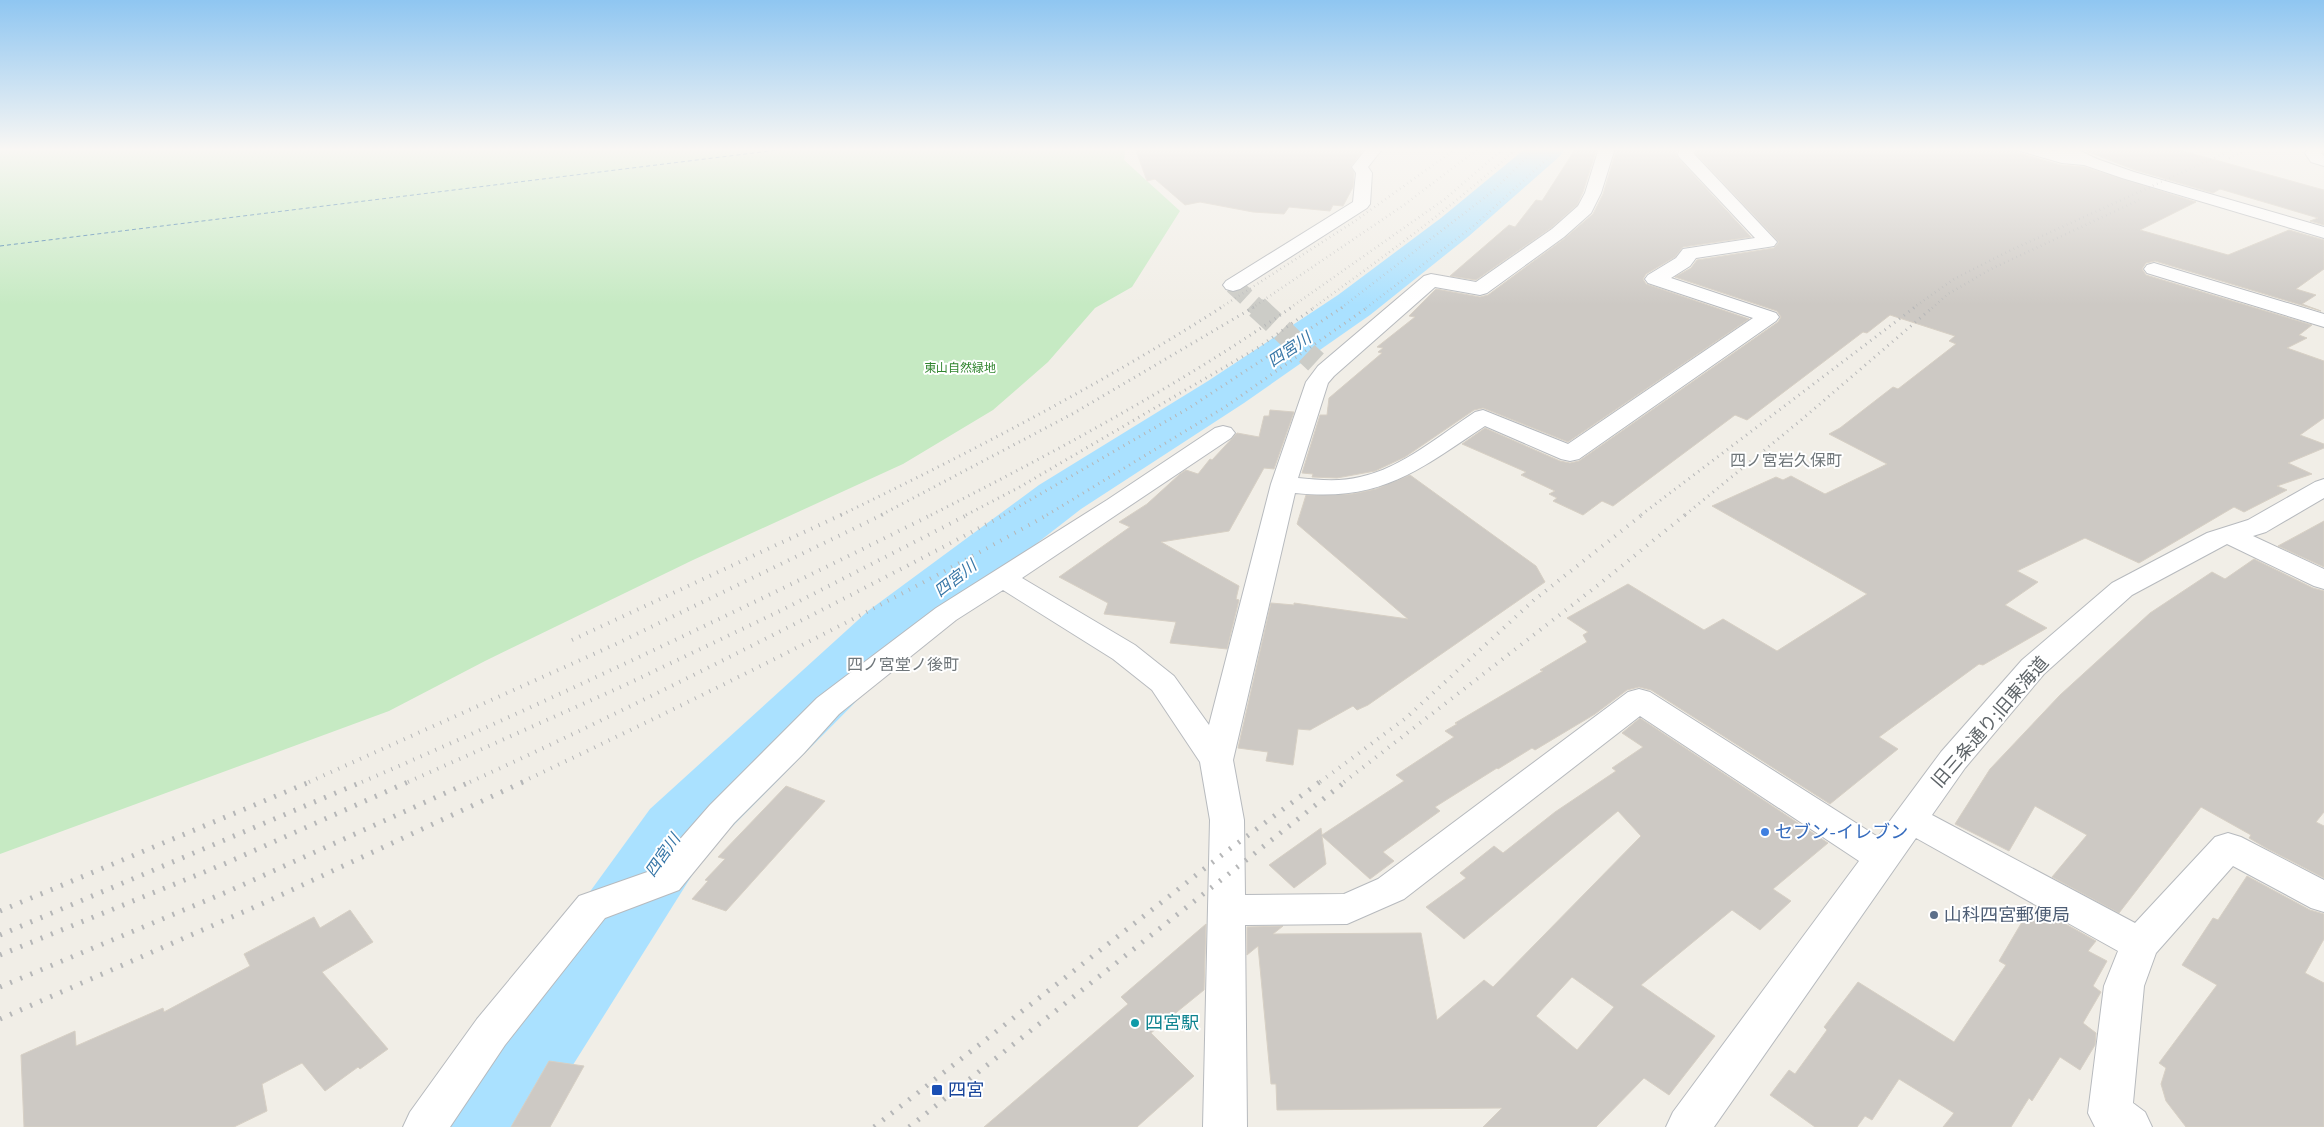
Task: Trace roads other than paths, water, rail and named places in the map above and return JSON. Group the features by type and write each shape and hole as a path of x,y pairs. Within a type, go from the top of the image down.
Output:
{"street":[{"path":"1233,285 1360,204 1360,201"},
{"path":"1216,760 1284,484 1321,367 1431,280 1480,289 1558,233 1585,209 1589,201"},
{"path":"1284,484 1324,489 1369,483 1399,470 1483,417 1570,454 1769,316 1654,279 1683,262 1690,253 1768,242 1729,201"},
{"path":"2213,201 2324,233"},
{"path":"2154,269 2324,321"},
{"path":"424,1127 491,1032 592,907 666,880 722,814 792,745 828,706 946,614 1116,505 1223,433"},
{"name":"旧三条通り;旧東海道","path":"1688,1127 1952,760 2033,668 2122,589 2227,534 2257,526 2324,487"},
{"path":"2227,534 2324,580"},
{"path":"1001,577 1124,652 1163,683 1216,760 1227,820 1225,1127"},
{"path":"1225,910 1347,909 1391,889 1639,700 1882,858"},
{"path":"1911,819 2140,944"},
{"path":"2130,1127 2110,1113 2124,986 2140,944 2228,847 2324,897"}],"waterway":[{"name":"四宮川","path":"478,1127 678,831 892,626 1060,497 1226,392 1354,305 1455,227 1486,201"}],"tunnel":[{"path":"1233,285 1258,308"},
{"path":"1257,307 1316,362"}],"railway":[{"path":"1220,308 1384,201"},
{"path":"1252,308 1410,201"},
{"path":"1290,308 1443,201"},
{"path":"1313,308 1456,201"},
{"path":"1341,308 1481,201"},
{"path":"1366,308 1476,224 1502,201"},
{"path":"1913,308 1954,279 2009,251 2120,201"},
{"path":"1932,308 1948,294 1991,269 2138,201"},
{"path":"841,515 1034,417 1129,364 1222,307"},
{"path":"881,515 1074,413 1254,307"},
{"path":"931,515 1115,417 1205,364 1292,307"},
{"path":"966,515 1018,488 1259,347 1315,307"},
{"path":"1004,515 1189,408 1343,307"},
{"path":"1047,515 1225,407 1368,307"},
{"path":"1641,515 1915,307"},
{"path":"1685,515 1800,421 1933,307"},
{"path":"572,640 843,514"},
{"path":"309,782 616,644 884,514"},
{"path":"408,782 623,686 782,610 969,514"},
{"path":"470,782 673,685 807,618 1006,514"},
{"path":"522,782 788,652 1049,514"},
{"path":"1320,782 1406,718 1534,600 1643,514"},
{"path":"1344,782 1602,582 1686,514"},
{"path":"362,782 649,652 931,515"},
{"path":"0,911 312,781"},
{"path":"0,935 364,781"},
{"path":"0,955 224,864 410,781"},
{"path":"0,987 229,891 472,781"},
{"path":"0,1019 266,902 525,781"},
{"path":"874,1127 1227,851 1321,781"},
{"path":"909,1127 1346,781"}],"place":[{"name":"セブン-イレブン","path":"1765,832"},
{"name":"山科四宮郵便局","path":"1934,915"},
{"name":"四宮駅","path":"1135,1023"},
{"name":"四宮","path":"937,1090"}],"district":[{"name":"四ノ宮岩久保町","path":"1786,460"},
{"name":"四ノ宮堂ノ後町","path":"903,664"}],"park label":[{"name":"東山自然緑地","path":"960,368"}]}
